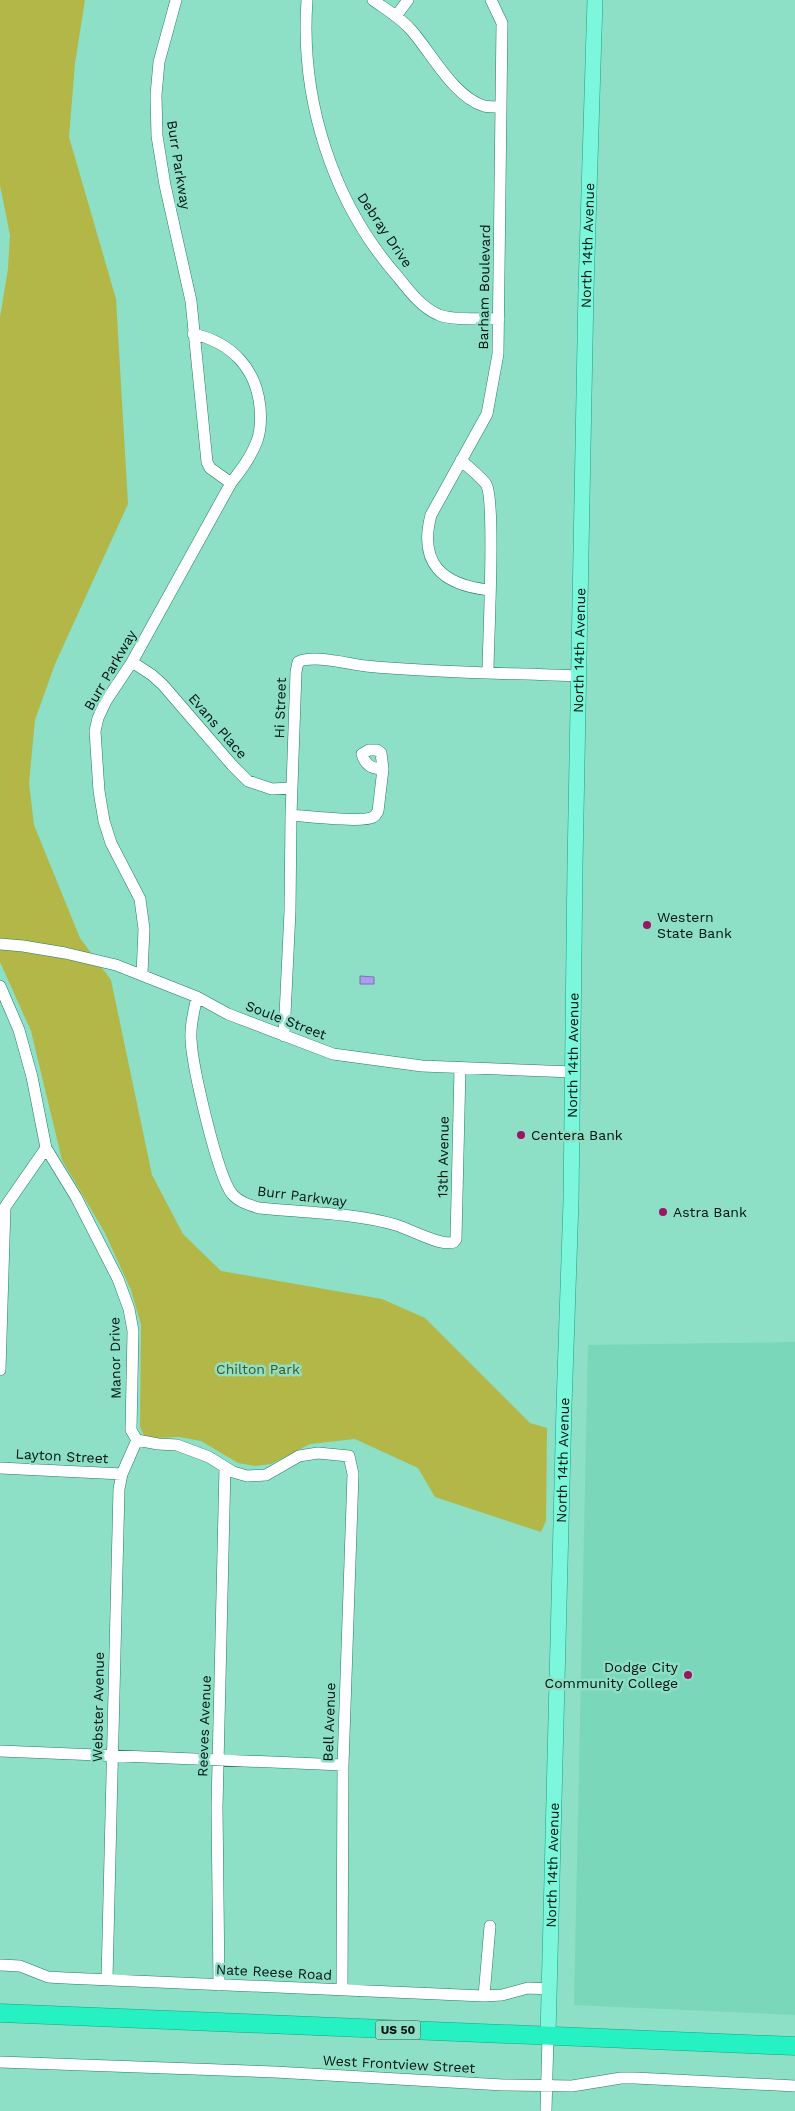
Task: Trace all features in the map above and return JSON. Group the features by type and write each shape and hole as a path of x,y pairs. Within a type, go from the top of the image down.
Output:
{"highway":[{"name":"US 50","path":"0,2013 795,2046"}],"main road":[{"name":"North 14th Avenue","path":"548,2036 564,1396 571,1201 586,290 595,0"}],"street":[{"name":"Burr Parkway","path":"176,0 159,62 156,95 156,136 186,278 206,462 210,468 231,483"},
{"name":"Debray Drive","path":"307,0 308,67 316,115 333,173 362,228 392,271 430,310 438,315 449,318 500,319"},
{"path":"373,0 412,30 454,85 466,96 484,106 500,107"},
{"path":"396,16 408,0"},
{"name":"Barham Boulevard","path":"489,590 469,588 454,582 440,572 431,558 427,543 427,530 431,515 487,414 498,354 500,319 502,23 491,0"},
{"name":"Burr Parkway","path":"142,974 144,929 140,899 111,843 104,821 99,790 95,731 98,718 106,701 132,662 231,483 244,466 257,440 261,419 258,393 251,374 237,355 208,337 193,334"},
{"path":"461,460 486,485 489,493 488,672"},
{"name":"Hi Street","path":"284,1036 290,911 296,672 298,662 315,659 377,667 579,676"},
{"name":"Evans Place","path":"132,662 163,685 248,781 272,789 292,788"},
{"path":"291,815 336,818 368,818 374,816 378,811 383,769"},
{"name":"Soule Street","path":"0,944 65,953 116,965 197,997 228,1014 333,1054 391,1062 460,1068 573,1072"},
{"name":"Manor Drive","path":"0,986 19,1030 32,1077 46,1148 76,1197 118,1279 129,1309 133,1331 132,1430 137,1440"},
{"name":"Burr Parkway","path":"197,997 190,1039 197,1079 218,1161 233,1195 244,1203 259,1208 363,1219 395,1225 444,1244 451,1244"},
{"name":"13th Avenue","path":"451,1244 456,1239 460,1068"},
{"path":"0,1370 2,1206 46,1148"},
{"path":"137,1440 177,1445 209,1457 226,1467"},
{"name":"Webster Avenue","path":"107,1979 119,1489 122,1474 137,1440"},
{"name":"Bell Avenue","path":"226,1467 233,1472 247,1476 266,1474 299,1456 318,1453 349,1456 353,1474 342,1765 342,1990"},
{"name":"Reeves Avenue","path":"218,1985 218,1760 226,1467"},
{"name":"Layton Street","path":"0,1468 122,1474"},
{"path":"0,1751 342,1765"},
{"path":"484,1996 490,1926"},
{"name":"Nate Reese Road","path":"0,1965 20,1966 48,1976 218,1985 484,1996 502,1995 528,1988 549,1989"},
{"name":"North 14th Avenue","path":"546,2111 548,2036"},
{"name":"West Frontview Street","path":"0,2062 275,2072 546,2086 572,2086 621,2078 795,2086"}],"shaded area":[{"path":"360,976 374,977 374,984 360,984"},
{"name":"Dodge City Community College","path":"795,1342 795,2015 574,2005 588,1345"}],"green space":[{"name":"Chilton Park","path":"0,0 85,0 75,63 69,137 116,299 128,504 55,664 35,720 29,783 34,825 80,938 111,980 152,1175 183,1234 221,1271 382,1299 425,1318 530,1423 547,1428 546,1521 541,1532 435,1497 418,1468 355,1439 310,1444 271,1464 255,1466 238,1463 201,1441 180,1437 154,1438 144,1435 140,1427 141,1325 131,1290 105,1233 62,1160 31,1031 0,962 0,317 8,269 10,235 0,185"}],"place":[{"name":"Western State Bank","path":"647,925"},
{"name":"Centera Bank","path":"521,1135"},
{"name":"Astra Bank","path":"663,1212"},
{"name":"Dodge City Community College","path":"688,1675"}]}
